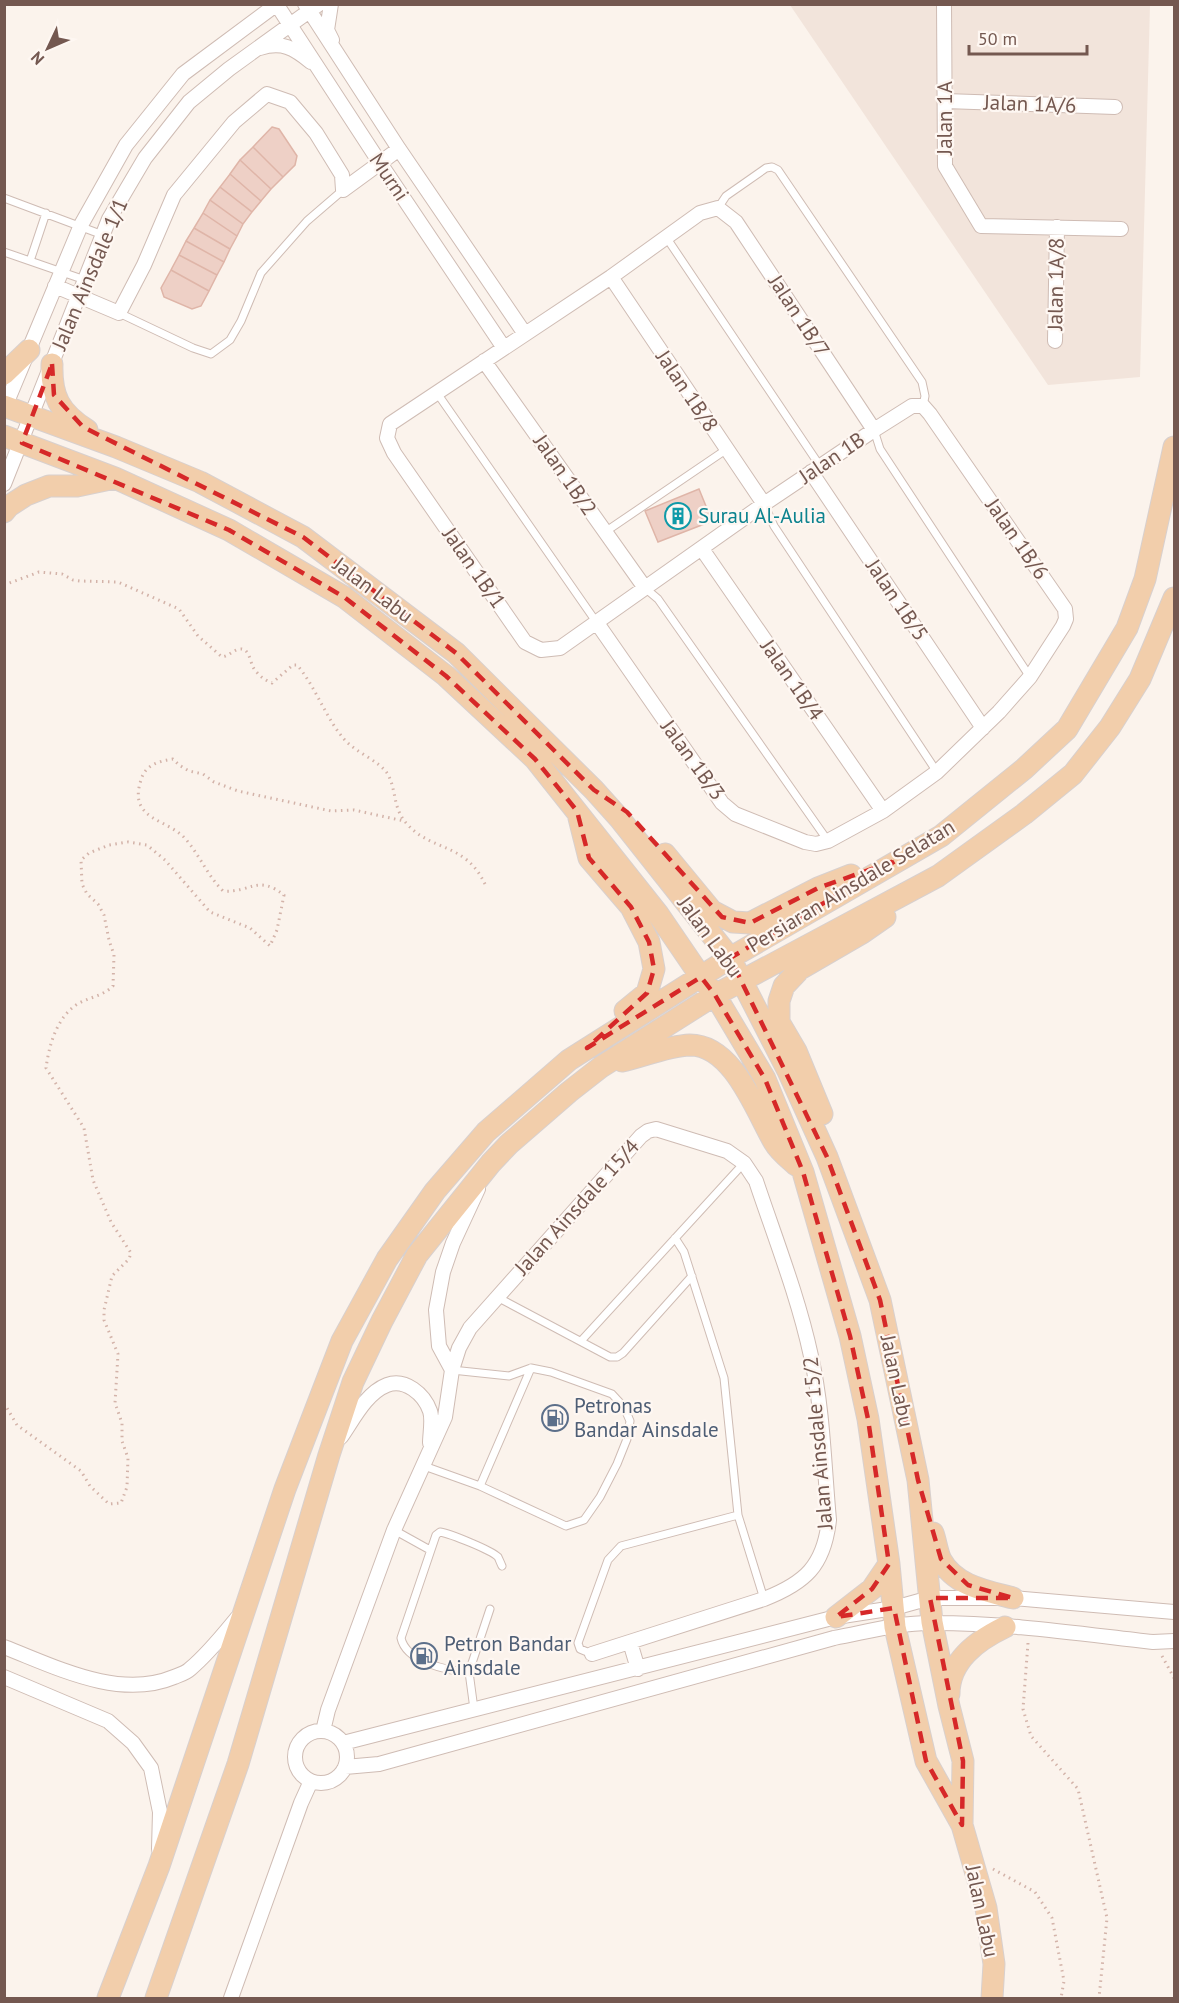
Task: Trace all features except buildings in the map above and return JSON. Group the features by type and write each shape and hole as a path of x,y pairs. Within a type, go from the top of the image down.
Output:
{"main road":[{"path":"4,374 29,350"},
{"path":"52,363 51,382 59,406 83,428 116,447"},
{"name":"Jalan Labu","path":"5,407 116,447 200,482 303,537 456,653 621,819 730,958 788,1071 827,1157 880,1300 918,1480 932,1622 963,1761 962,1826"},
{"name":"Jalan Labu","path":"13,439 115,478 229,530 345,597 446,676 535,759 658,914 701,977 716,994 765,1079 803,1172 852,1346 868,1419 889,1564 894,1617 926,1761 962,1826 986,1908 994,1964 992,1998"},
{"name":"Persiaran Ainsdale Selatan","path":"587,1048 730,958 941,836 1024,769 1067,729 1127,628 1144,579 1174,447"},
{"path":"4,512 26,495 49,486 76,486 115,478"},
{"name":"Persiaran Ainsdale Selatan","path":"156,1998 238,1764 329,1455 353,1382 381,1321 417,1256 491,1162 601,1067 716,994 938,876 1024,814 1073,774 1110,727 1140,679 1174,598"},
{"path":"594,790 627,812 651,837 712,911 733,922 750,923 819,888 897,860"},
{"path":"108,1998 159,1866 285,1488 342,1341 387,1259 435,1191 486,1132 538,1084 587,1048 623,1012 647,993 654,969 649,942 631,907 589,858 577,811"},
{"path":"827,1157 825,1121 803,1068 778,1022 779,1001 784,986 800,969 885,917 911,891"},
{"path":"601,1067 691,1045 710,1051 732,1068 775,1145 803,1172"},
{"path":"918,1480 941,1559 952,1574 968,1585 1013,1598"},
{"path":"836,1617 872,1589 889,1564"},
{"path":"949,1706 952,1672 960,1660 986,1636 1005,1626"}],"street":[{"path":"331,4 327,30 337,53"},
{"name":"Jalan 1A","path":"944,4 945,166 981,226 1121,229"},
{"name":"Murni","path":"277,5 504,348"},
{"name":"Jalan Ainsdale 1/1","path":"5,407 81,225 126,145 183,74 277,5"},
{"name":"Murni","path":"311,7 337,53 399,149 525,334"},
{"name":"Jalan Ainsdale 1/1","path":"4,484 13,439 33,416 103,235 145,158 189,102 311,7"},
{"path":"255,50 273,45 285,46 299,52 317,67"},
{"path":"55,286 119,313 144,265 174,195 234,122 267,94 291,102 316,133 342,175 343,190"},
{"name":"Jalan 1A/6","path":"945,101 1115,107"},
{"path":"343,190 399,149"},
{"path":"437,393 610,278 700,213 717,208"},
{"name":"Jalan 1B/7","path":"717,208 736,222 874,430"},
{"name":"Jalan 1A/8","path":"1055,341 1057,227"},
{"path":"450,268 471,254"},
{"name":"Jalan 1B/8","path":"610,278 764,504"},
{"name":"Jalan 1B/2","path":"484,361 645,588"},
{"name":"Jalan 1B/1","path":"437,393 390,424 387,438 394,453 525,642 541,650 560,648 597,623"},
{"name":"Jalan 1B","path":"597,623 764,504 874,430 912,406 922,406"},
{"name":"Jalan 1B/6","path":"828,841 883,811 938,772 1030,677 1066,619 1065,609 930,414 922,406"},
{"name":"Jalan 1B/5","path":"816,469 983,728"},
{"name":"Jalan 1B/4","path":"702,549 883,811"},
{"name":"Jalan 1B/3","path":"597,623 722,802 735,814 805,842 816,844 828,841"},
{"name":"Jalan Ainsdale 15/4","path":"430,1448 445,1417 452,1370 459,1348 470,1328 648,1131 656,1129 727,1151 744,1163"},
{"path":"452,1370 439,1346 436,1310 443,1272 453,1243 491,1162"},
{"name":"Jalan Ainsdale 15/2","path":"592,1654 789,1590 818,1562 827,1542 829,1520 817,1386 811,1356 804,1327 756,1181 744,1163"},
{"path":"323,1731 328,1710 394,1530 424,1466 430,1448 431,1412 420,1393 403,1383 387,1385 362,1406 329,1455"},
{"path":"345,1767 379,1764 834,1638 894,1617 930,1598 1013,1598 1174,1612"},
{"path":"4,1647 77,1676 123,1685 161,1682 189,1671 213,1647 247,1606"},
{"path":"343,1743 836,1617 894,1617 1153,1642 1174,1641"},
{"path":"630,1642 638,1669"},
{"path":"4,1677 108,1721 133,1743 151,1768 158,1801 160,1812 159,1866"},
{"path":"323,1731 338,1737 343,1743 346,1751 345,1767 341,1774 328,1782 311,1781 304,1777 296,1763 297,1747 307,1735 323,1731"},
{"path":"231,1998 311,1781"}],"lane":[{"path":"717,208 726,196 766,168 772,167 778,170 922,382 925,396 922,406"},
{"path":"119,313 193,348 211,354 230,340 242,321 261,273 307,221 343,190"},
{"path":"4,198 103,235"},
{"path":"30,261 46,213"},
{"path":"666,237 816,469"},
{"path":"4,252 85,280"},
{"path":"437,393 597,623"},
{"path":"874,430 880,449 1030,677"},
{"path":"605,532 727,449"},
{"path":"764,504 774,526 938,772"},
{"path":"645,588 658,599 828,841"},
{"path":"581,1341 744,1163"},
{"path":"675,1238 684,1252 724,1378 738,1515 764,1599"},
{"path":"496,1297 610,1357 623,1353 692,1276"},
{"path":"424,1466 480,1486 566,1526 584,1520 600,1497 627,1439 630,1421 624,1407 612,1394 550,1372 531,1368 509,1377 452,1370"},
{"path":"480,1486 531,1368"},
{"path":"592,1654 580,1649 578,1643 608,1560 614,1552 621,1546 738,1515"},
{"path":"394,1530 430,1550"},
{"path":"469,1672 438,1667 411,1653 403,1645 401,1638 430,1550 436,1535 440,1532 449,1534 498,1558 502,1566"},
{"path":"474,1709 469,1672 490,1609"}],"path":[{"path":"4,585 39,572 62,574 80,581 118,582 179,609 198,636 222,657 242,649 247,652 253,668 265,680 272,683 293,665 297,665 346,741 379,764 388,774 395,804 404,821 422,836 459,853 479,872 485,884"},
{"path":"4,1403 17,1425 81,1471 90,1485 109,1504 121,1503 127,1487 128,1458 122,1441 122,1423 115,1403 118,1354 104,1320 104,1310 112,1276 129,1259 131,1253 111,1222 93,1180 84,1128 46,1068 49,1047 58,1025 75,1005 106,993 113,986 114,955 104,915 82,884 81,860 89,853 110,845 128,842 147,845 165,860 210,912 250,928 270,946 279,922 284,895 273,886 262,884 222,891 212,880 188,841 179,832 145,813 138,794 142,774 150,766 173,759 189,771 203,774 214,782 238,791 331,811 354,810 404,821"},
{"path":"1029,1629 1023,1709 1030,1736 1078,1788 1107,1918 1099,1998"},
{"path":"1153,1642 1174,1678"},
{"path":"971,1857 1035,1892 1052,1918 1064,1981 1061,1998"}],"highlighted area":[{"path":"52,364 54,395 83,427 303,537 456,653 594,790 627,812 722,917 750,923 818,888 897,860 730,958 827,1157 880,1300 918,1480 941,1559 968,1585 1013,1598 930,1598 963,1761 962,1825 926,1761 894,1608 836,1617 872,1589 889,1564 868,1419 850,1336 803,1172 765,1079 715,995 701,977 587,1048 647,993 654,969 649,942 631,907 589,858 577,811 535,759 446,676 344,597 229,530 22,443"}],"shaded area":[{"path":"790,5 1150,5 1140,377 1048,385"}],"place":[{"name":"Surau Al-Aulia","path":"678,516"},
{"name":"Petronas Bandar Ainsdale","path":"555,1418"},
{"name":"Petron Bandar Ainsdale","path":"424,1656"}]}
